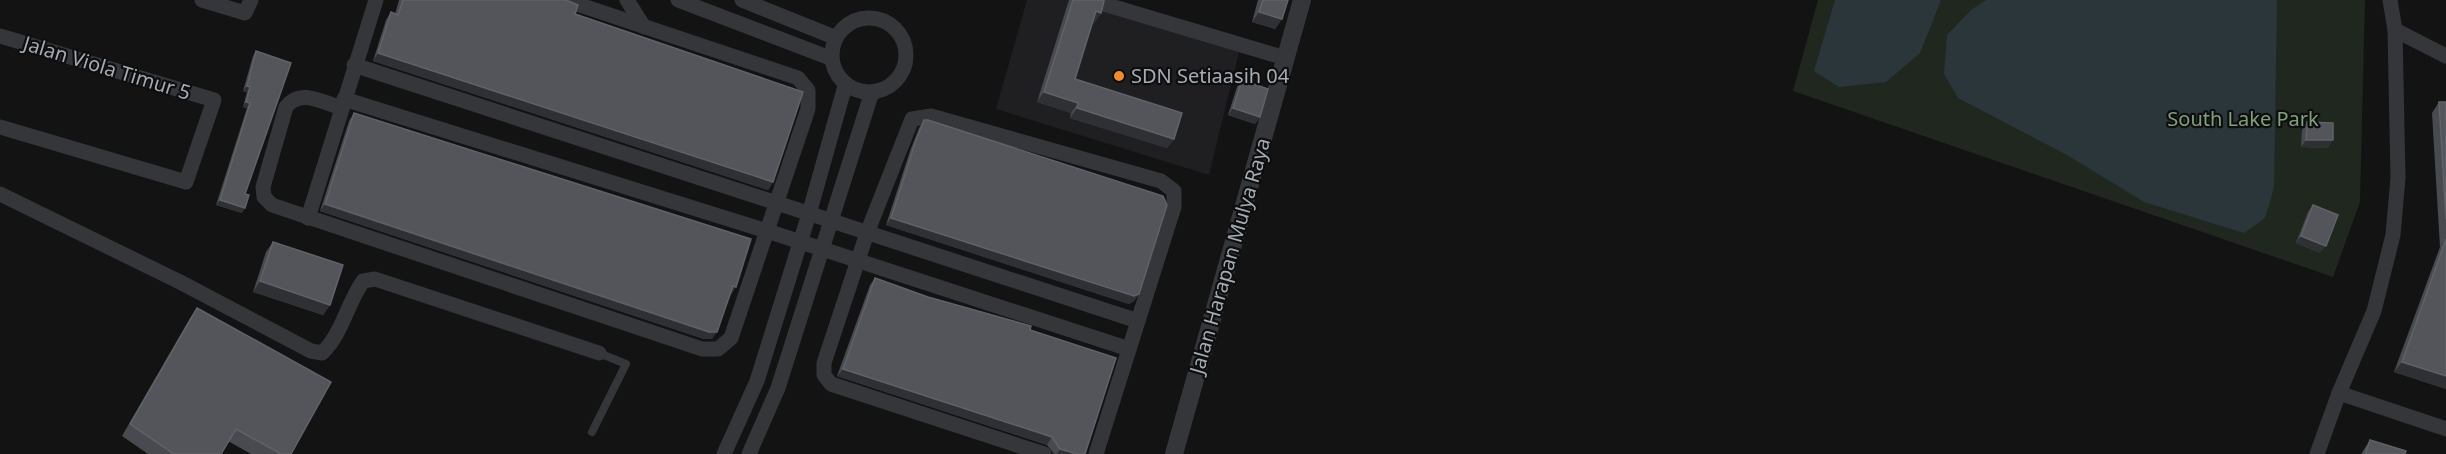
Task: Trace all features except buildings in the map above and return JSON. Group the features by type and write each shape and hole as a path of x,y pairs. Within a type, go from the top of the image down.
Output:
{"street":[{"path":"202,0 248,7"},
{"path":"308,218 376,0"},
{"path":"627,0 644,27"},
{"path":"678,0 830,58"},
{"path":"742,0 834,37"},
{"name":"Jalan Harapan Mulya Raya","path":"1174,454 1302,0"},
{"path":"2317,454 2339,393 2374,311 2393,235 2398,178 2395,30 2390,0"},
{"path":"575,2 798,78 808,90 808,109 776,203 767,231 731,338 718,349 702,349 308,218 272,205 264,196 263,187 286,107 292,99 302,96 343,104 767,231 1129,348"},
{"path":"1104,4 1285,58"},
{"path":"724,454 757,381 801,242 845,86 830,58 834,37 854,20 881,19 902,35 908,61 895,84 871,94 845,86"},
{"path":"2395,30 2446,56"},
{"name":"Jalan Viola Timur 5","path":"0,36 214,100 186,182 0,127"},
{"path":"354,66 1138,321"},
{"path":"749,454 778,388 833,222 871,94"},
{"path":"1044,454 831,384 824,375 824,363 867,233 912,119 931,116 1161,181 1174,190 1174,207 1096,454"},
{"path":"0,194 170,276 311,351 322,353 332,343 353,295 363,281 375,279 599,353"},
{"path":"757,381 778,388"},
{"path":"2339,393 2446,429"}],"lane":[{"path":"592,432 626,364 599,353"}],"shaded area":[{"name":"SDN Setiaasih 04","path":"1027,0 1094,0 1241,44 1209,175 996,109"},
{"path":"1835,0 1941,0 1920,53 1886,82 1839,87 1814,71"},
{"path":"1986,0 2277,0 2274,188 2265,218 2244,233 2144,202 2067,155 1958,98 1944,74 1947,35 1971,10"}],"green space":[{"name":"South Lake Park","path":"1818,0 2365,0 2360,202 2333,277 1793,91"}],"place":[{"name":"SDN Setiaasih 04","path":"1119,76"}]}
